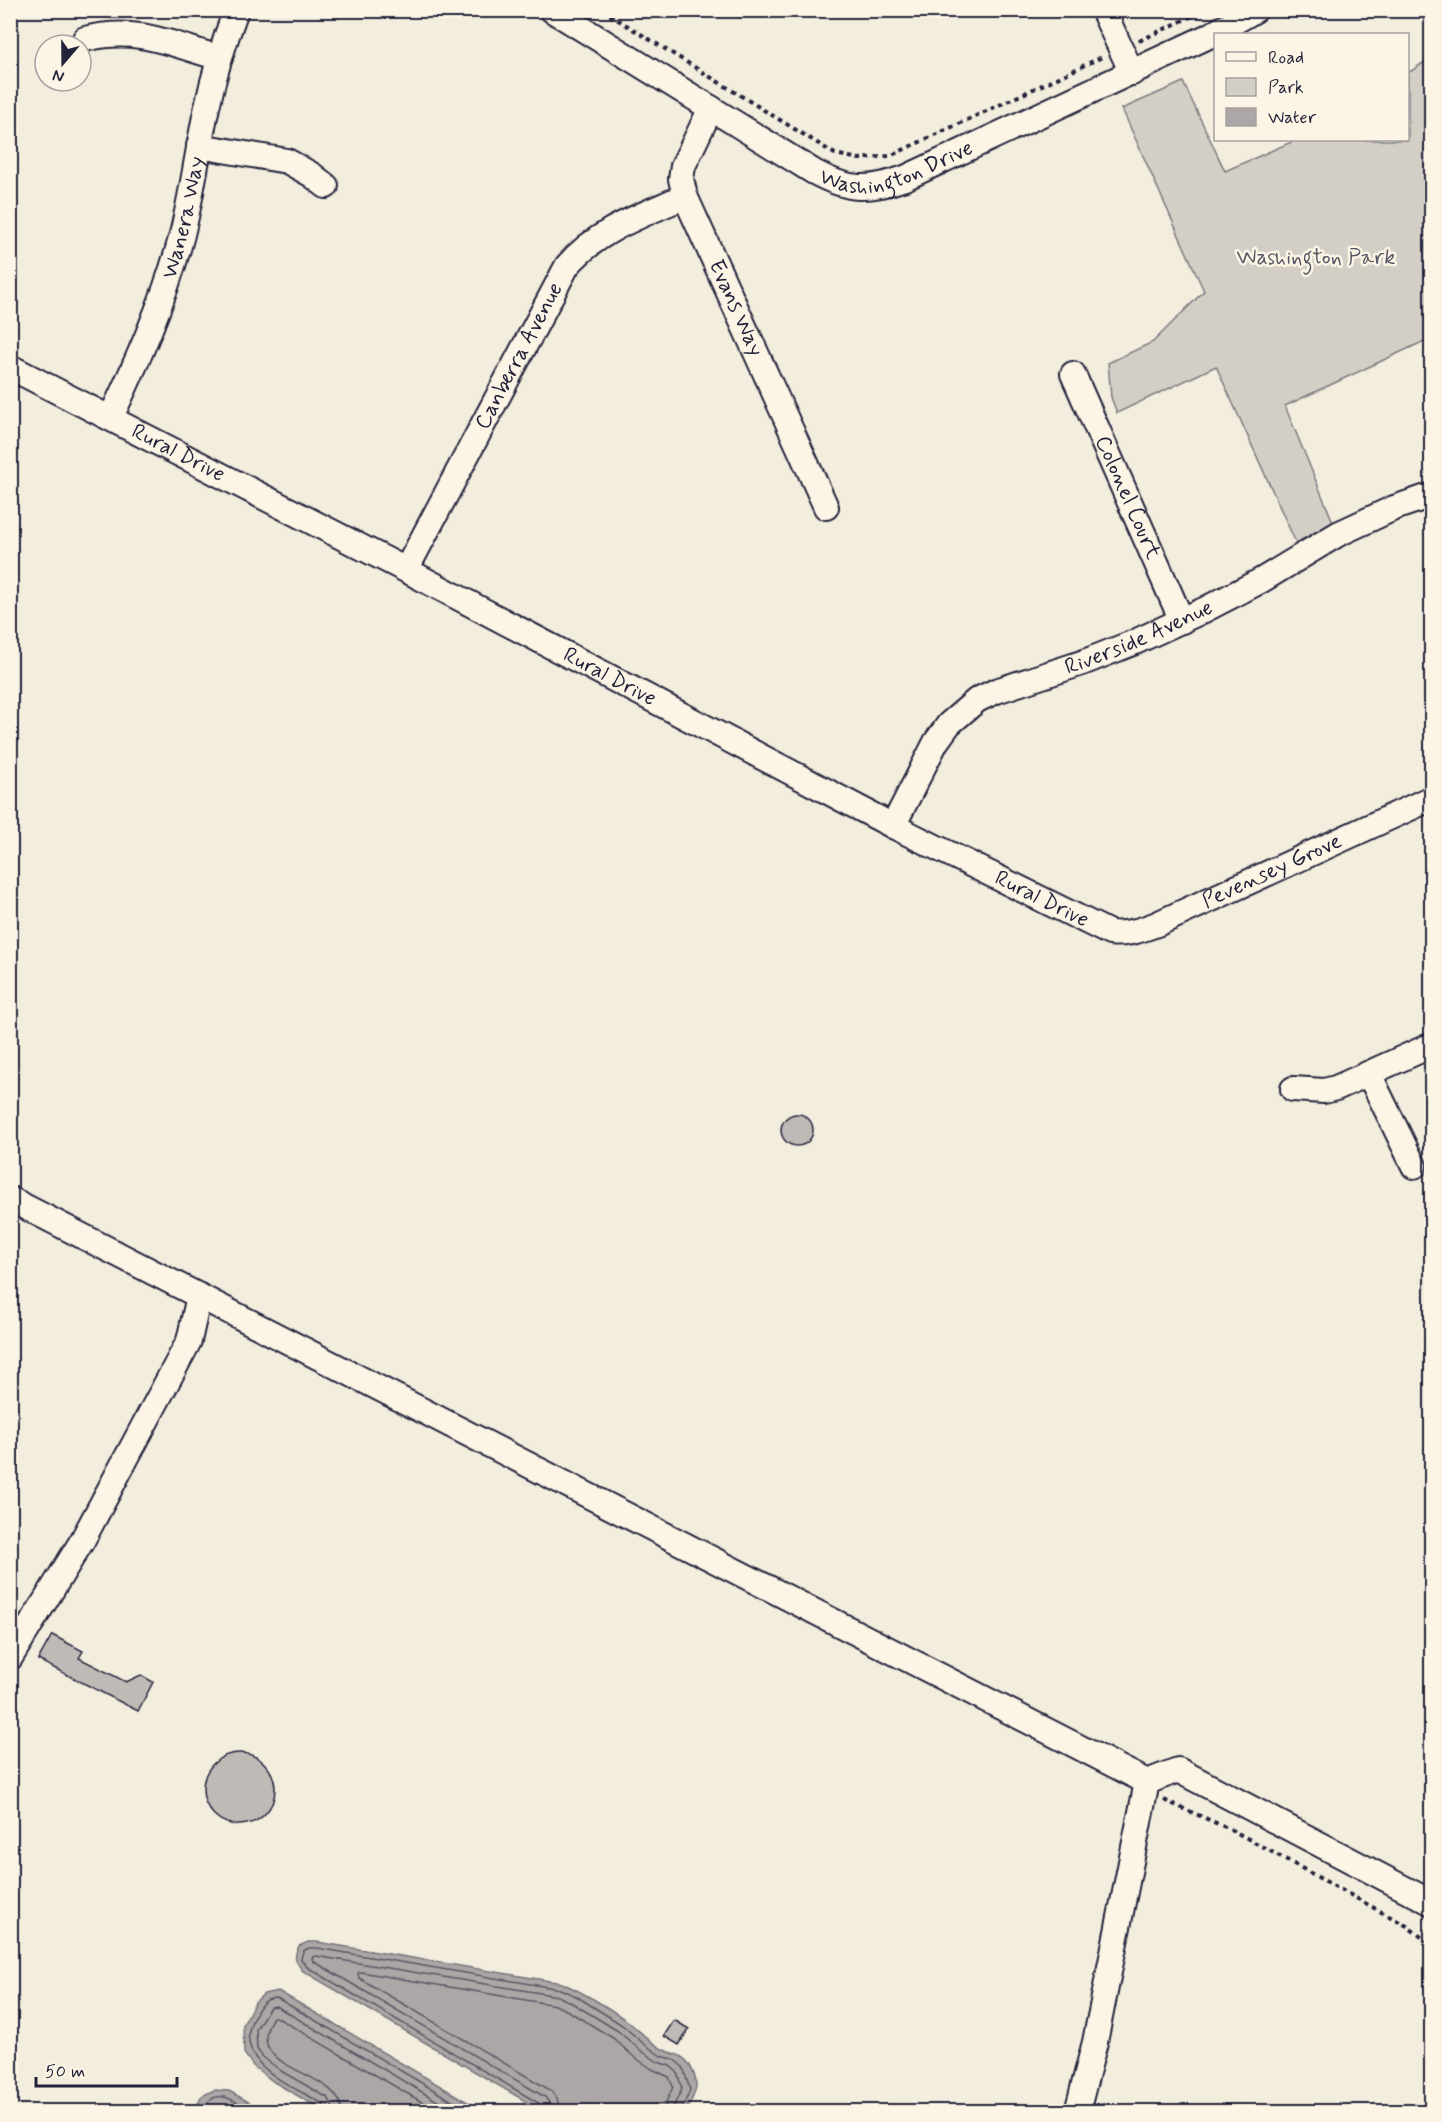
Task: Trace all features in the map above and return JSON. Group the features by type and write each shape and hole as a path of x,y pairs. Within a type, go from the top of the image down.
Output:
{"street":[{"name":"Wanera Way","path":"111,417 145,344 181,240 207,105 236,10"},
{"name":"Washington Drive","path":"552,10 832,182 863,188 881,186 905,178 1214,33"},
{"path":"1103,10 1132,72"},
{"name":"Washington Drive","path":"1215,33 1255,10"},
{"path":"93,37 104,34 138,34 220,58"},
{"name":"Evans Way","path":"711,108 683,166 681,179 685,196 826,507"},
{"path":"199,146 287,161 306,171 326,186"},
{"name":"Canberra Avenue","path":"406,570 567,266 589,243 606,232 685,196"},
{"name":"Rural Drive","path":"10,367 406,570 893,826 1110,933"},
{"name":"Colonel Court","path":"1072,374 1182,621"},
{"name":"Riverside Avenue","path":"893,826 936,742 949,724 977,700 996,691 1082,663 1182,621 1262,580 1338,534 1394,508 1431,495"},
{"name":"Pevensey Grove","path":"1110,933 1129,933 1157,924 1429,805"},
{"path":"1293,1089 1330,1090 1431,1045"},
{"path":"1370,1074 1414,1166"},
{"path":"10,1199 1145,1786"},
{"path":"10,1658 82,1541 189,1341 199,1296"},
{"path":"1145,1786 1178,1770 1431,1903"},
{"path":"1077,2112 1095,2042 1145,1786"}],"path":[{"path":"602,10 835,154 859,159 890,156 1205,10"},
{"path":"1145,1786 1232,1830 1407,1926 1431,1945"}],"green space":[{"name":"Washington Park","path":"1431,58 1431,338 1285,406 1333,522 1296,543 1216,366 1117,413 1111,397 1108,363 1153,342 1204,291 1122,109 1183,82 1225,171 1294,141 1409,141 1409,72"}],"water":[{"path":"308,1942 562,1983 587,1995 618,2015 662,2049 686,2060 693,2071 696,2083 692,2099 686,2111 542,2111 303,1971 297,1962 296,1953 299,1946"},
{"path":"278,1991 483,2111 324,2111 274,2082 253,2066 244,2053 243,2025 255,2002 264,1994"},
{"path":"214,2090 229,2091 265,2111 194,2111 202,2096"}],"building":[{"path":"797,1114 809,1118 813,1130 809,1142 797,1146 785,1142 781,1130 785,1118"},
{"path":"52,1635 83,1651 79,1658 126,1682 141,1675 153,1682 138,1711 38,1660"},
{"path":"246,1753 265,1763 273,1775 275,1789 273,1803 265,1815 253,1823 232,1825 213,1815 205,1803 203,1782 213,1763 225,1755"},
{"path":"674,2020 689,2029 679,2045 664,2036"}]}
